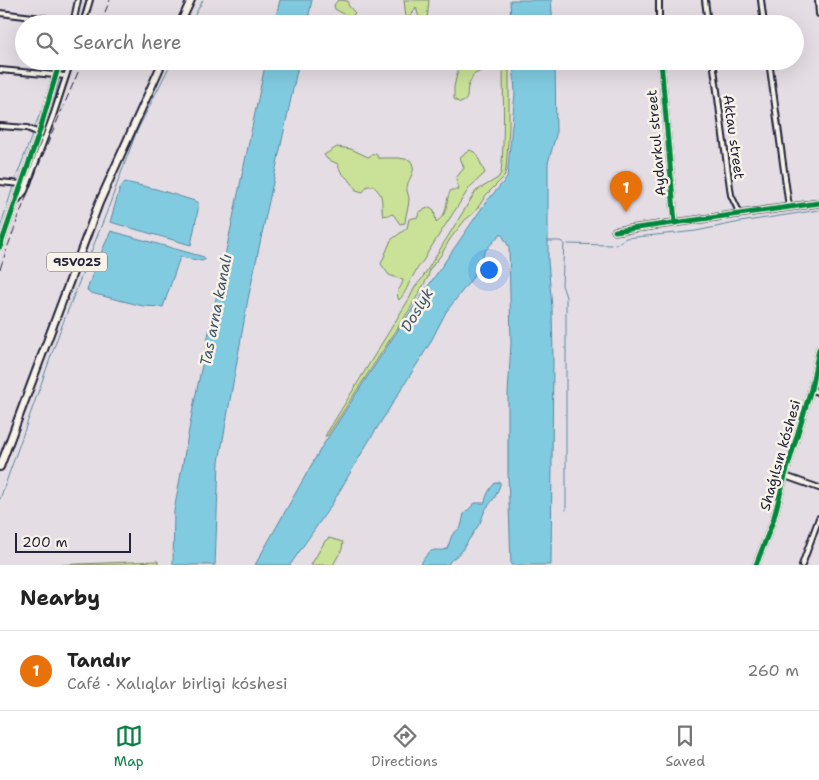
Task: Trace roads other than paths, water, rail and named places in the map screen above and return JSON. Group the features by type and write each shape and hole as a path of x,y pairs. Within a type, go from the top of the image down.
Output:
{"main road":[{"path":"184,15 191,0"},
{"name":"95V025","path":"0,467 103,194 159,70"}],"street":[{"path":"75,15 78,0"},
{"path":"86,15 90,0"},
{"path":"659,0 659,15"},
{"path":"705,0 707,15"},
{"path":"761,0 763,15"},
{"path":"818,0 819,14"},
{"path":"0,13 15,15"},
{"path":"0,70 66,76"},
{"path":"1,244 39,133 57,70"},
{"path":"14,204 25,191 68,70"},
{"name":"Aydarkul street","path":"662,70 674,223"},
{"name":"Aktau street","path":"714,70 731,195 740,214"},
{"path":"770,70 789,208"},
{"path":"0,126 27,128 39,133 46,133"},
{"path":"0,182 21,184"},
{"path":"615,231 819,203"},
{"name":"Shaǵılsın kóshesi","path":"756,565 773,521 811,389 819,349"},
{"path":"811,389 819,393"},
{"path":"785,476 819,488"},
{"path":"802,565 819,518"},
{"path":"813,533 819,535"}],"water":[{"path":"280,0 312,0 309,15 276,15"},
{"path":"510,0 551,0 552,15 511,15"},
{"name":"Tas arna kanalı","path":"264,70 297,70 248,299 219,462 215,565 173,565 174,511 193,408"},
{"name":"Doslyk","path":"514,70 555,70 556,135 548,163 548,261 552,308 553,359 551,565 511,565 508,473 508,394 511,343 509,247 501,233 485,251 473,277 446,312 429,345 332,504 290,565 255,565 321,448 398,330 486,202 507,178 515,93"},
{"path":"125,182 198,202 191,245 110,222 120,188"},
{"path":"111,231 206,259 202,261 180,257 163,307 143,306 91,293 87,290"},
{"path":"500,482 495,497 485,510 480,523 460,553 448,565 420,565 430,552 447,549 452,535 461,527 464,514 475,503 485,503 491,488 495,483"}],"waterway":[{"path":"82,15 86,0"},
{"path":"195,15 203,0"},
{"path":"0,499 61,328 136,133 168,70"},
{"path":"48,109 55,98 59,79"},
{"path":"35,126 41,111"},
{"path":"16,178 32,135"},
{"path":"0,228 13,187"},
{"path":"678,233 819,210"},
{"path":"615,245 626,238 676,233"},
{"path":"548,241 564,243 562,285 566,297 566,510"},
{"path":"568,244 611,245"}],"railway":[{"path":"104,15 110,0"},
{"path":"0,269 29,190 79,70"}],"place":[{"name":"Tandır","path":"626,212"}]}
